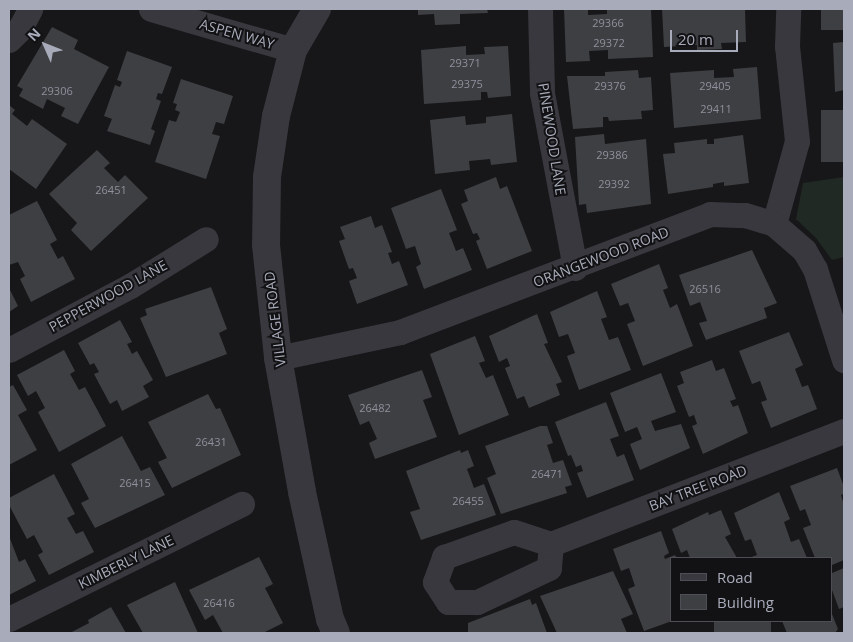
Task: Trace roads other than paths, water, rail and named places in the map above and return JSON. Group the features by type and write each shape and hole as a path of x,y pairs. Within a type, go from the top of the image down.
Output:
{"street":[{"path":"9,40 18,30 30,9"},
{"name":"ASPEN WAY","path":"151,9 293,50"},
{"name":"VILLAGE ROAD","path":"317,9 293,50 276,116 266,178 266,244 278,358 302,492 330,619 336,633"},
{"name":"PINEWOOD LANE","path":"540,9 542,93 575,268"},
{"path":"774,224 797,141 787,46 788,9"},
{"name":"ORANGEWOOD ROAD","path":"278,358 400,332 575,268 710,214 745,214 774,224 804,250 815,269 844,360"},
{"name":"PEPPERWOOD LANE","path":"9,350 130,286 206,239"},
{"name":"BAY TREE ROAD","path":"551,544 844,431"},
{"name":"KIMBERLY LANE","path":"9,619 242,504"}]}
